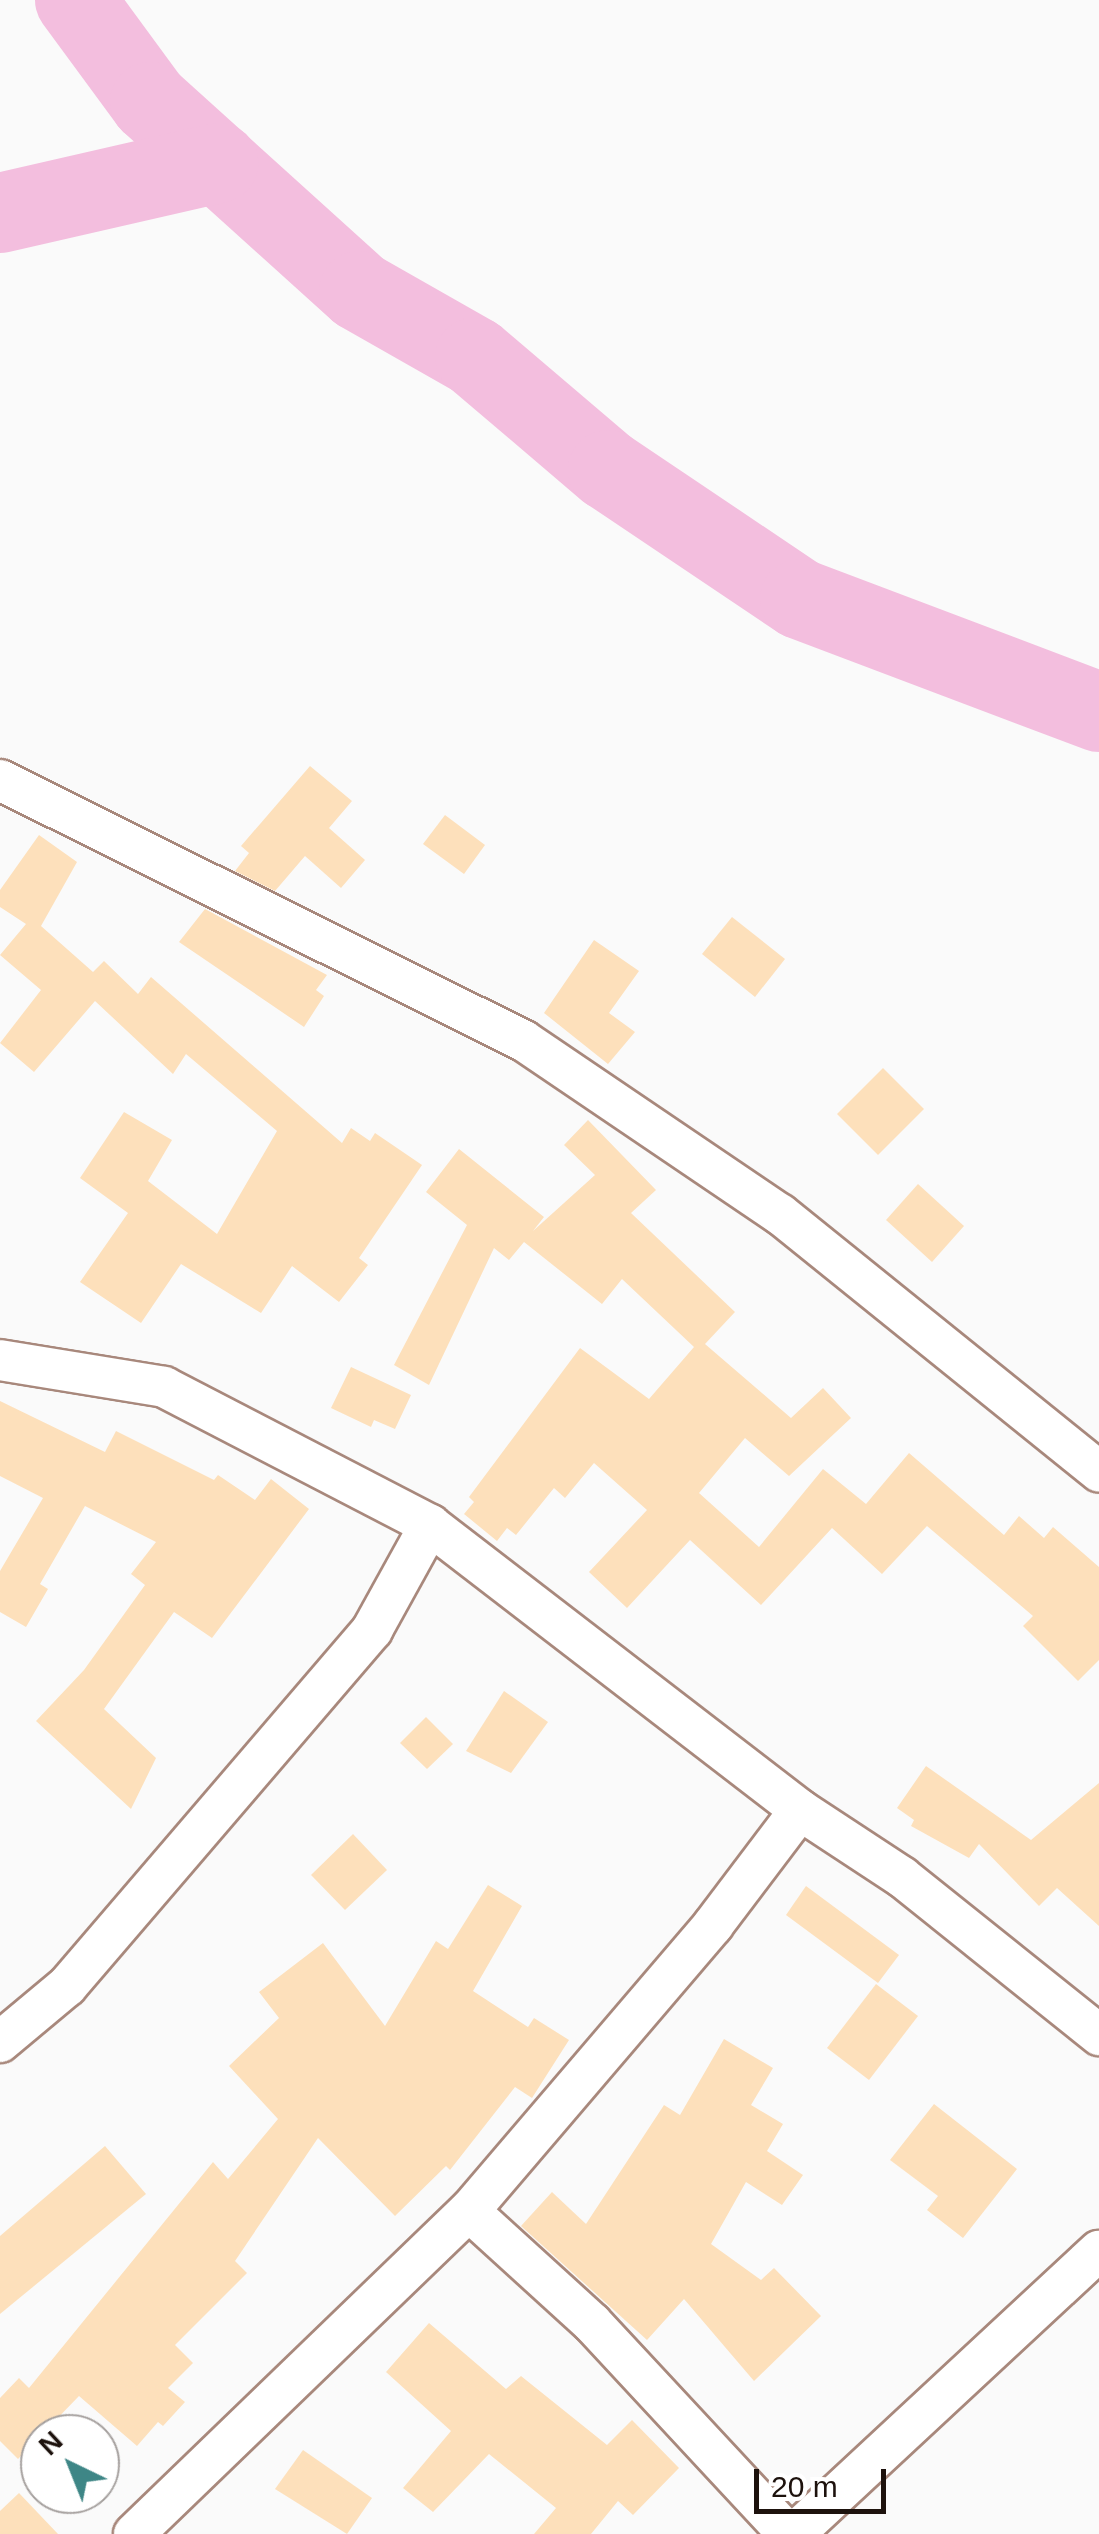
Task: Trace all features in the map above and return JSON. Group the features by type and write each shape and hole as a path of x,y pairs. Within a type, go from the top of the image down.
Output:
{"street":[{"path":"0,780 524,1041 780,1214 1099,1471"},
{"path":"0,1360 164,1386 430,1524 800,1810 902,1877 1099,2035"},
{"path":"0,2042 67,1986 372,1630 430,1524"},
{"path":"134,2534 469,2211 714,1924 800,1810"},
{"path":"469,2211 592,2323 791,2534 1099,2250"}],"building":[{"path":"310,766 352,801 329,828 365,860 341,888 305,856 275,891 235,871 249,853 241,846"},
{"path":"445,815 485,845 464,874 423,844"},
{"path":"39,835 77,862 41,926 93,972 104,961 138,994 151,977 342,1143 351,1128 370,1141 375,1133 422,1165 359,1258 368,1265 339,1302 292,1266 261,1313 181,1264 141,1323 80,1282 128,1213 80,1178 124,1112 172,1140 148,1181 217,1234 277,1131 186,1054 173,1074 95,1001 34,1072 0,1043 41,990 0,955 26,924 0,907 0,890"},
{"path":"205,909 327,975 316,990 324,996 304,1027 179,942"},
{"path":"732,917 785,959 755,997 702,954"},
{"path":"594,940 639,971 609,1013 635,1032 608,1064 544,1013"},
{"path":"883,1068 924,1109 878,1155 837,1114"},
{"path":"588,1120 656,1190 631,1213 735,1312 705,1344 791,1418 823,1388 851,1418 789,1476 745,1438 699,1493 759,1547 823,1469 866,1504 909,1453 1004,1535 1019,1516 1044,1538 1053,1527 1099,1567 1099,1660 1078,1681 1023,1626 1033,1616 927,1526 882,1574 832,1528 761,1605 690,1540 627,1608 589,1572 647,1510 594,1463 565,1498 554,1488 516,1535 507,1528 497,1541 464,1514 474,1502 469,1497 580,1348 649,1399 694,1347 622,1279 602,1304 524,1242 509,1260 494,1248 429,1385 394,1365 467,1225 426,1192 459,1149 544,1217 533,1231 595,1175 564,1145"},
{"path":"918,1184 964,1226 932,1262 886,1220"},
{"path":"351,1367 411,1395 395,1429 374,1420 371,1427 331,1408"},
{"path":"0,1401 105,1452 116,1431 214,1480 218,1475 255,1500 271,1479 309,1509 212,1638 174,1612 104,1709 156,1758 131,1809 36,1721 84,1670 145,1585 131,1574 156,1542 85,1506 40,1584 48,1589 26,1627 0,1612 0,1571 43,1498 0,1476"},
{"path":"504,1691 548,1722 511,1773 466,1751"},
{"path":"426,1717 453,1744 427,1769 400,1743"},
{"path":"926,1766 1031,1840 1099,1783 1099,1926 1057,1888 1039,1906 979,1844 969,1858 911,1826 914,1820 897,1808"},
{"path":"353,1834 387,1870 345,1910 311,1875"},
{"path":"488,1885 522,1906 473,1991 528,2027 534,2018 569,2040 532,2098 515,2087 450,2170 446,2166 395,2216 318,2138 235,2261 247,2273 175,2345 193,2363 168,2388 185,2402 163,2426 158,2422 137,2446 120,2431 120,2414 100,2414 79,2396 62,2414 20,2414 18,2459 0,2441 0,2398 19,2378 29,2388 213,2162 228,2179 278,2119 229,2066 279,2018 259,1992 323,1943 385,2026 436,1941 448,1949"},
{"path":"806,1886 899,1955 878,1983 786,1915"},
{"path":"876,1984 918,2016 869,2080 827,2048"},
{"path":"724,2039 773,2068 751,2105 783,2124 767,2151 803,2175 782,2205 746,2182 711,2244 761,2280 774,2268 821,2316 754,2381 684,2299 647,2340 521,2226 552,2192 586,2224 664,2105 680,2115"},
{"path":"934,2104 1017,2169 963,2238 927,2210 938,2196 890,2160"},
{"path":"105,2146 146,2194 0,2314 0,2236"},
{"path":"429,2323 506,2389 521,2376 607,2445 632,2420 679,2468 633,2515 618,2501 591,2534 534,2534 556,2508 489,2454 433,2512 403,2488 451,2431 386,2372"},
{"path":"303,2450 372,2498 347,2534 275,2489"},
{"path":"19,2493 20,2514 39,2514 58,2534 0,2534 0,2511"}],"waterway":[{"path":"75,0 150,102 359,291 475,357 608,470 800,599 1099,712"},
{"path":"0,213 218,163"}]}
